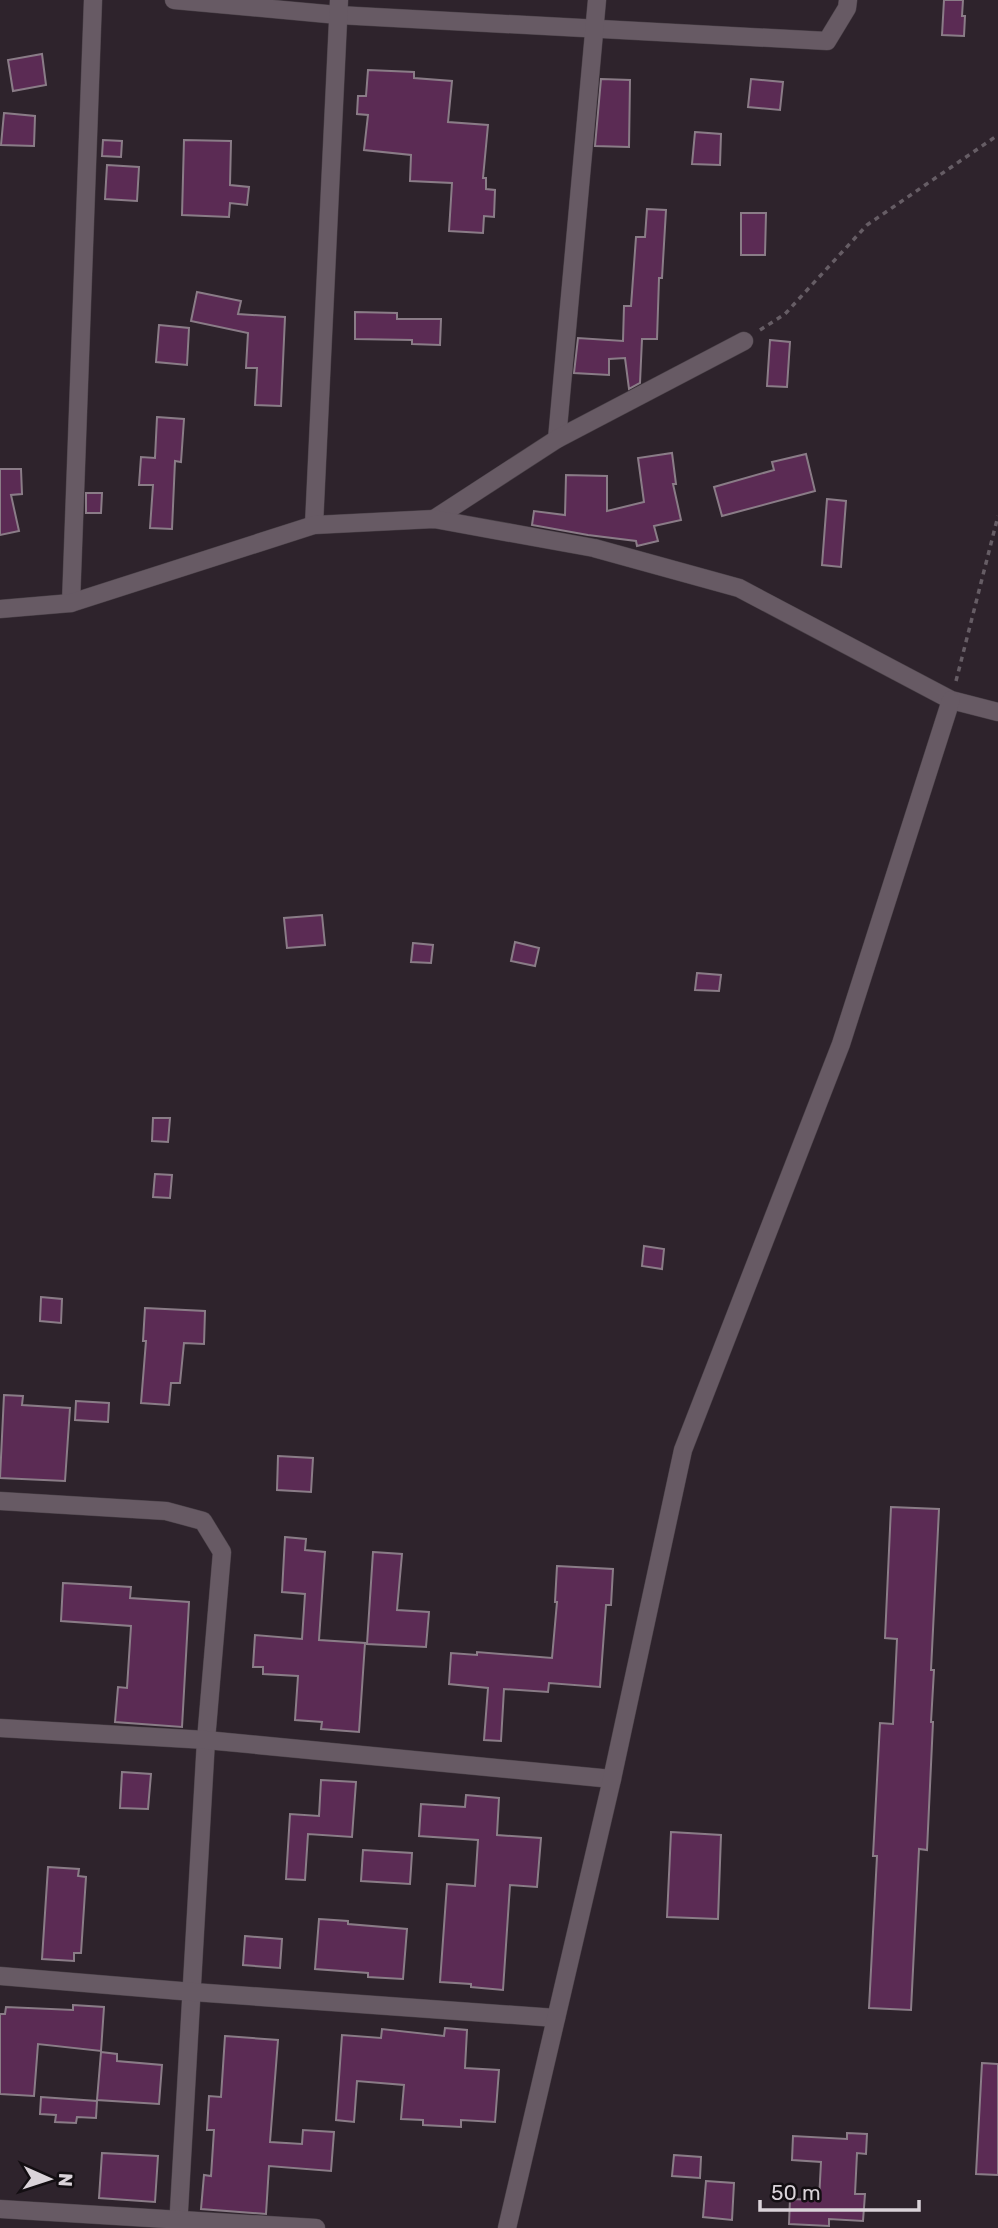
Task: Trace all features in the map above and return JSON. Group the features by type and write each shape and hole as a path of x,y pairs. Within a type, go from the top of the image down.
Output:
{"street":[{"path":"71,603 93,0"},
{"path":"174,0 339,7 594,29 827,41 847,8 848,0"},
{"path":"557,439 597,0"},
{"path":"314,525 339,7"},
{"path":"434,519 557,439 744,341"},
{"path":"0,609 71,603 314,525 434,519 594,548 739,588 951,700 998,712"},
{"path":"507,2228 612,1779 683,1450 841,1044 951,700"},
{"path":"0,1501 166,1511 203,1521 222,1552 206,1740 178,2224"},
{"path":"0,1728 206,1740 612,1779"},
{"path":"0,1976 556,2018"},
{"path":"0,2208 178,2224 316,2228"}],"path":[{"path":"744,341 785,314 867,225 998,135"},
{"path":"951,700 998,518"}],"building":[{"path":"944,0 963,0 964,36 942,35"},
{"path":"42,54 46,85 13,91 8,60"},
{"path":"368,70 414,72 414,78 452,81 448,122 488,125 483,178 486,178 486,189 495,190 494,217 484,216 483,233 449,231 452,183 410,181 411,155 364,150 368,115 357,114 358,96 366,96"},
{"path":"601,79 630,80 629,147 595,146"},
{"path":"751,79 783,82 780,110 748,107"},
{"path":"4,113 35,116 34,146 1,145"},
{"path":"695,132 721,134 720,165 692,164"},
{"path":"103,140 122,141 121,157 102,156"},
{"path":"184,140 231,141 230,185 249,187 247,205 230,203 229,217 182,215"},
{"path":"107,165 139,167 137,201 105,199"},
{"path":"647,209 666,210 662,278 659,278 657,339 642,339 640,383 629,389 625,358 609,359 609,375 574,373 578,338 623,341 624,306 631,306 636,237 645,237"},
{"path":"741,213 766,213 765,255 741,255"},
{"path":"197,292 241,301 238,314 285,317 281,406 255,405 257,368 246,368 248,333 191,321"},
{"path":"355,312 397,313 397,319 441,319 440,345 412,344 412,340 355,339"},
{"path":"159,325 189,328 187,365 156,362"},
{"path":"770,340 790,342 787,387 767,386"},
{"path":"157,417 184,419 181,462 175,461 172,529 150,528 153,485 139,485 141,457 155,458"},
{"path":"672,453 676,484 673,484 681,520 654,526 658,541 637,546 636,541 532,525 534,511 565,515 566,475 607,476 607,511 644,502 638,458"},
{"path":"806,454 815,491 722,516 714,487 774,470 772,462"},
{"path":"0,469 21,469 22,494 11,495 19,531 0,535"},
{"path":"86,493 102,493 101,513 86,513"},
{"path":"827,499 846,501 841,567 822,565"},
{"path":"322,915 325,945 287,948 284,918"},
{"path":"515,942 539,948 535,966 511,961"},
{"path":"413,943 433,945 431,963 411,962"},
{"path":"697,973 721,975 719,991 695,990"},
{"path":"153,1118 170,1118 168,1142 152,1141"},
{"path":"155,1174 172,1175 170,1198 153,1197"},
{"path":"644,1246 664,1249 662,1269 642,1266"},
{"path":"41,1297 62,1299 61,1323 40,1321"},
{"path":"145,1308 205,1311 204,1344 184,1343 180,1383 171,1383 169,1405 141,1403 146,1341 143,1341"},
{"path":"4,1395 23,1396 22,1405 70,1408 65,1481 0,1478"},
{"path":"76,1401 109,1403 108,1422 75,1420"},
{"path":"278,1456 313,1458 311,1492 277,1490"},
{"path":"891,1507 939,1509 931,1670 934,1670 933,1722 927,1850 919,1849 911,2010 869,2008 877,1856 873,1856 880,1723 893,1724 897,1639 885,1638"},
{"path":"285,1537 306,1539 305,1550 325,1552 319,1640 365,1643 359,1732 321,1729 322,1722 295,1720 298,1676 263,1674 263,1667 253,1667 255,1635 302,1639 305,1594 282,1592"},
{"path":"373,1552 402,1554 397,1610 429,1612 426,1647 367,1644"},
{"path":"557,1566 613,1569 611,1605 606,1605 600,1687 549,1683 548,1692 504,1689 501,1741 484,1740 488,1688 449,1684 451,1653 477,1655 477,1652 552,1658"},
{"path":"63,1583 131,1587 130,1598 189,1602 182,1727 115,1722 118,1687 127,1688 131,1626 61,1621"},
{"path":"122,1772 151,1774 148,1809 120,1808"},
{"path":"321,1780 356,1782 352,1837 308,1834 305,1880 286,1879 290,1814 319,1816"},
{"path":"466,1795 499,1798 497,1835 541,1838 537,1887 510,1885 503,1990 440,1982 447,1884 475,1886 478,1840 419,1836 421,1804 465,1807"},
{"path":"671,1832 721,1835 718,1919 667,1917"},
{"path":"363,1850 412,1853 410,1884 361,1881"},
{"path":"48,1867 79,1869 78,1876 86,1877 81,1953 74,1953 74,1961 42,1959"},
{"path":"319,1919 407,1929 403,1979 315,1969"},
{"path":"245,1936 282,1939 280,1968 243,1965"},
{"path":"73,2005 104,2007 101,2051 38,2044 34,2096 0,2094 0,2014 5,2014 6,2007 73,2010"},
{"path":"445,2028 467,2030 465,2068 499,2070 495,2122 461,2120 461,2127 423,2125 423,2120 401,2119 404,2085 357,2081 354,2122 336,2120 342,2035 381,2038 382,2029 444,2036"},
{"path":"225,2036 278,2040 270,2142 302,2144 303,2130 334,2132 331,2171 269,2166 266,2214 201,2209 204,2175 211,2176 214,2130 207,2130 209,2096 221,2097"},
{"path":"101,2052 117,2054 117,2061 162,2065 159,2104 97,2100"},
{"path":"982,2063 998,2064 998,2175 976,2174"},
{"path":"41,2097 97,2101 96,2118 77,2117 76,2123 55,2122 56,2115 40,2114"},
{"path":"847,2133 867,2134 866,2154 857,2153 855,2194 865,2194 863,2221 829,2219 829,2226 789,2224 790,2199 819,2200 821,2162 792,2160 793,2136 847,2139"},
{"path":"102,2153 158,2156 155,2202 99,2198"},
{"path":"674,2155 701,2157 700,2178 672,2176"},
{"path":"706,2181 734,2183 732,2220 703,2217"}]}
